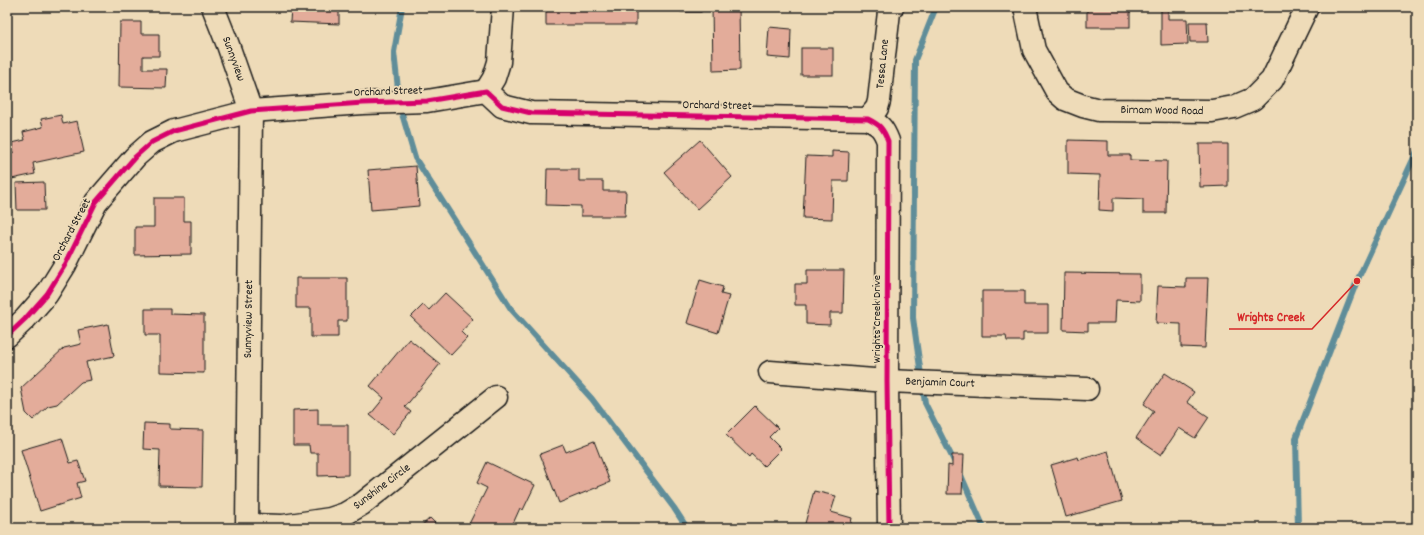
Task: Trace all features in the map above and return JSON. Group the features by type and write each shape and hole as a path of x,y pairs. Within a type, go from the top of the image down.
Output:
{"street":[{"name":"Sunnyview","path":"213,7 251,110"},
{"path":"486,91 494,78 499,62 503,7"},
{"name":"Tessa Lane","path":"868,119 879,101 889,12 892,7"},
{"name":"Birnam Wood Road","path":"1025,7 1034,50 1057,92 1066,99 1083,106 1099,110 1212,111 1234,107 1253,99 1272,80 1307,7"},
{"name":"Orchard Street","path":"7,336 25,319 47,294 65,266 96,202 135,157 152,142 174,131 251,110 363,103 427,101 486,91 502,106 531,113 868,119"},
{"name":"Sunnyview Street","path":"247,526 251,110"},
{"name":"Wrights Creek Drive","path":"868,119 879,125 884,130 888,141 887,381 889,528"},
{"name":"Benjamin Court","path":"770,372 887,381 1087,389"},
{"name":"Sunshine Circle","path":"247,526 283,526 330,519 345,514 362,504 496,397"}],"building":[{"path":"291,7 339,7 339,24 290,22"},
{"path":"546,7 636,7 636,25 546,25"},
{"path":"681,7 701,7 701,12 681,12"},
{"path":"712,7 739,7 740,70 713,71"},
{"path":"1087,7 1130,7 1130,27 1087,27"},
{"path":"1161,7 1168,7 1168,19 1187,19 1188,44 1161,45"},
{"path":"120,22 141,22 141,34 159,34 159,56 143,56 143,69 167,69 166,88 119,87"},
{"path":"1189,22 1207,22 1208,42 1190,42"},
{"path":"769,27 791,29 790,59 767,57"},
{"path":"801,48 833,48 833,75 801,75"},
{"path":"61,115 63,124 77,121 84,152 33,163 35,174 7,180 7,154 14,152 12,143 25,140 23,132 43,127 41,119"},
{"path":"700,140 732,177 697,209 664,172"},
{"path":"1068,140 1108,141 1108,155 1130,155 1130,160 1167,161 1166,213 1143,213 1143,199 1113,198 1113,211 1099,210 1100,175 1068,174"},
{"path":"1199,144 1228,144 1228,186 1200,187"},
{"path":"832,151 849,152 848,181 833,181 832,219 803,218 806,156 832,157"},
{"path":"416,166 419,206 371,210 368,170"},
{"path":"547,169 579,169 579,181 603,181 603,191 626,191 625,216 581,216 581,206 546,205"},
{"path":"44,182 45,210 17,210 16,183"},
{"path":"154,198 184,198 184,221 191,221 191,254 135,255 135,227 154,227"},
{"path":"807,270 844,270 843,313 830,313 830,325 806,324 806,305 795,305 795,284 807,284"},
{"path":"1064,273 1140,274 1140,301 1116,300 1115,323 1088,323 1088,331 1063,330"},
{"path":"296,278 347,278 347,321 338,321 338,337 311,337 311,308 296,308"},
{"path":"1186,278 1208,278 1205,348 1181,347 1181,324 1156,323 1158,286 1186,287"},
{"path":"700,280 723,287 721,294 729,296 718,333 687,323"},
{"path":"982,291 1024,291 1024,305 1048,305 1048,333 1023,333 1023,341 1007,341 1006,336 982,336"},
{"path":"445,293 473,319 461,332 467,338 451,355 411,317 423,305 429,310"},
{"path":"145,309 170,309 170,314 204,315 204,373 160,372 160,335 145,335"},
{"path":"108,324 114,356 86,362 90,380 81,382 57,404 48,406 33,420 26,413 21,388 64,348 81,344 78,330"},
{"path":"409,339 440,364 405,407 411,412 393,434 370,415 384,398 370,386"},
{"path":"1165,373 1194,392 1187,402 1209,417 1195,438 1179,428 1161,455 1136,438 1154,411 1144,404"},
{"path":"755,406 778,428 769,437 781,449 764,466 751,454 749,457 726,435"},
{"path":"318,409 318,425 348,425 348,475 318,476 318,453 310,453 309,445 293,445 293,410"},
{"path":"144,423 170,424 170,429 203,430 202,487 159,486 160,450 143,449"},
{"path":"62,438 70,463 78,461 85,481 77,483 81,498 40,511 21,450"},
{"path":"594,441 610,482 559,503 540,454 563,445 566,452"},
{"path":"1108,451 1122,501 1066,517 1051,465 1078,457 1079,460"},
{"path":"952,455 964,455 962,494 947,494 948,465 952,466"},
{"path":"487,462 535,485 523,510 520,508 511,528 477,528 469,524 487,488 477,483"},
{"path":"814,491 836,496 831,512 852,518 850,528 795,528 796,525 804,527"},
{"path":"430,518 440,528 419,528"}],"waterway":[{"path":"402,7 394,52 400,107 415,158 511,309 592,399 674,508 687,528"},
{"path":"936,7 915,60 913,318 925,403 955,463"},
{"path":"1298,528 1296,438 1357,281 1417,151"},
{"path":"960,473 984,528"}],"cycle path":[{"path":"7,336 25,319 47,294 65,265 96,202 135,157 152,142 174,131 251,111 363,103 427,101 486,91 502,106 531,113 868,119 881,127 888,141 887,381 889,528"}],"place":[{"name":"Wrights Creek","path":"1357,281"}]}
